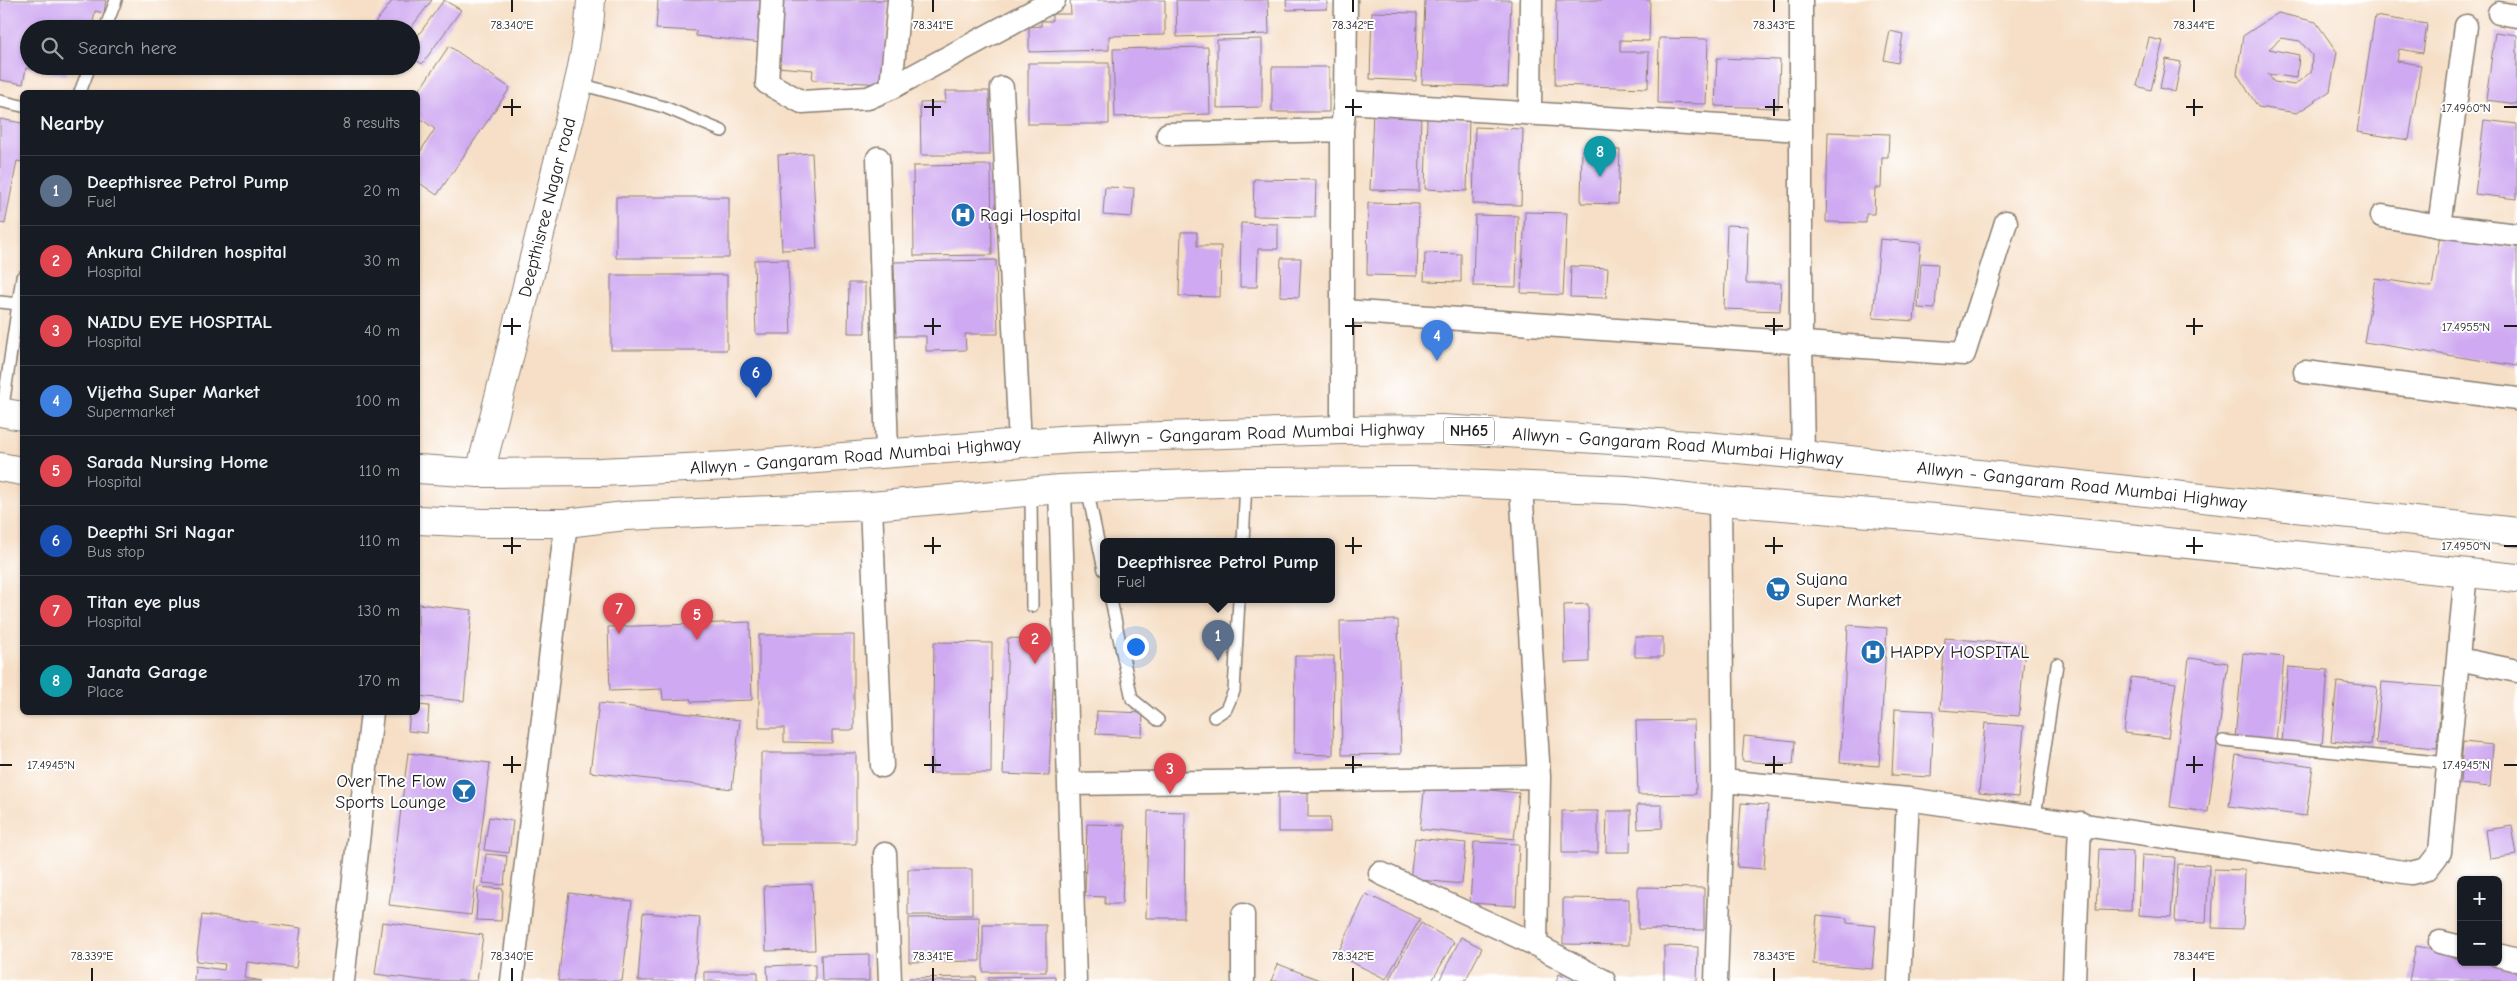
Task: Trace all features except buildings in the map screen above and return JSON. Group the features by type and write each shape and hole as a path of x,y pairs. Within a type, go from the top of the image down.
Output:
{"main road":[{"name":"Deepthisree Nagar road","path":"480,473 558,160 580,82 589,39 591,0"},
{"name":"Allwyn - Gangaram Road Mumbai Highway","path":"420,469 480,473 600,472 728,466 1073,440 1342,430 1442,429 1705,446 1803,455 2517,532"},
{"path":"0,467 20,471"},
{"path":"420,520 484,523 566,523 625,516 871,506 1060,489 1246,482 1410,481 1627,490 1720,501 1934,518 2517,578"}],"street":[{"path":"772,0 767,83 802,102 868,98 892,88 1054,0"},
{"path":"892,88 899,0"},
{"path":"1342,430 1342,130 1345,102 1346,0"},
{"path":"1530,113 1531,0"},
{"path":"1801,0 1801,343 1803,455"},
{"path":"2439,226 2466,26"},
{"path":"1002,88 1020,444"},
{"path":"1345,102 1801,130"},
{"path":"1168,134 1342,130"},
{"path":"878,158 887,453"},
{"path":"2382,216 2439,226 2517,234"},
{"path":"1343,312 1964,354 2006,222"},
{"path":"2306,372 2517,400"},
{"path":"1521,486 1539,777 1536,945"},
{"path":"1060,489 1076,981"},
{"path":"1716,981 1723,781 1720,501"},
{"path":"871,506 882,766"},
{"path":"512,981 566,523"},
{"path":"1723,781 1908,799 2412,873 2428,869 2440,852 2466,572"},
{"path":"2458,659 2517,672"},
{"path":"343,981 372,715"},
{"path":"1069,784 1539,777"},
{"path":"1899,981 1908,799"},
{"path":"2074,981 2080,823"},
{"path":"885,854 890,981"},
{"path":"1380,873 1536,945 1604,981"},
{"path":"1243,915 1243,981"},
{"path":"2502,956 2517,960"}],"lane":[{"path":"108,20 116,0"},
{"path":"81,90 87,75"},
{"path":"580,82 655,104 722,131"},
{"path":"0,101 20,106"},
{"path":"0,302 20,302 8,414"},
{"path":"1243,538 1246,482"},
{"path":"1087,488 1100,551"},
{"path":"1031,492 1032,606"},
{"path":"1112,603 1132,699 1158,720"},
{"path":"1214,717 1226,709 1234,692 1239,603"},
{"path":"2035,817 2057,664"},
{"path":"2224,741 2448,763"}],"place":[{"name":"Janata Garage","path":"1600,177"},
{"name":"Ragi Hospital","path":"963,215"},
{"name":"Vijetha Super Market","path":"1437,361"},
{"name":"Deepthi Sri Nagar","path":"756,398"},
{"name":"Sujana Super Market","path":"1778,589"},
{"name":"Titan eye plus","path":"619,634"},
{"name":"Sarada Nursing Home","path":"697,640"},
{"name":"HAPPY HOSPITAL","path":"1873,652"},
{"name":"Deepthisree Petrol Pump","path":"1218,661"},
{"name":"Ankura Children hospital","path":"1035,664"},
{"name":"Over The Flow Sports Lounge","path":"464,791"},
{"name":"NAIDU EYE HOSPITAL","path":"1170,794"}]}
